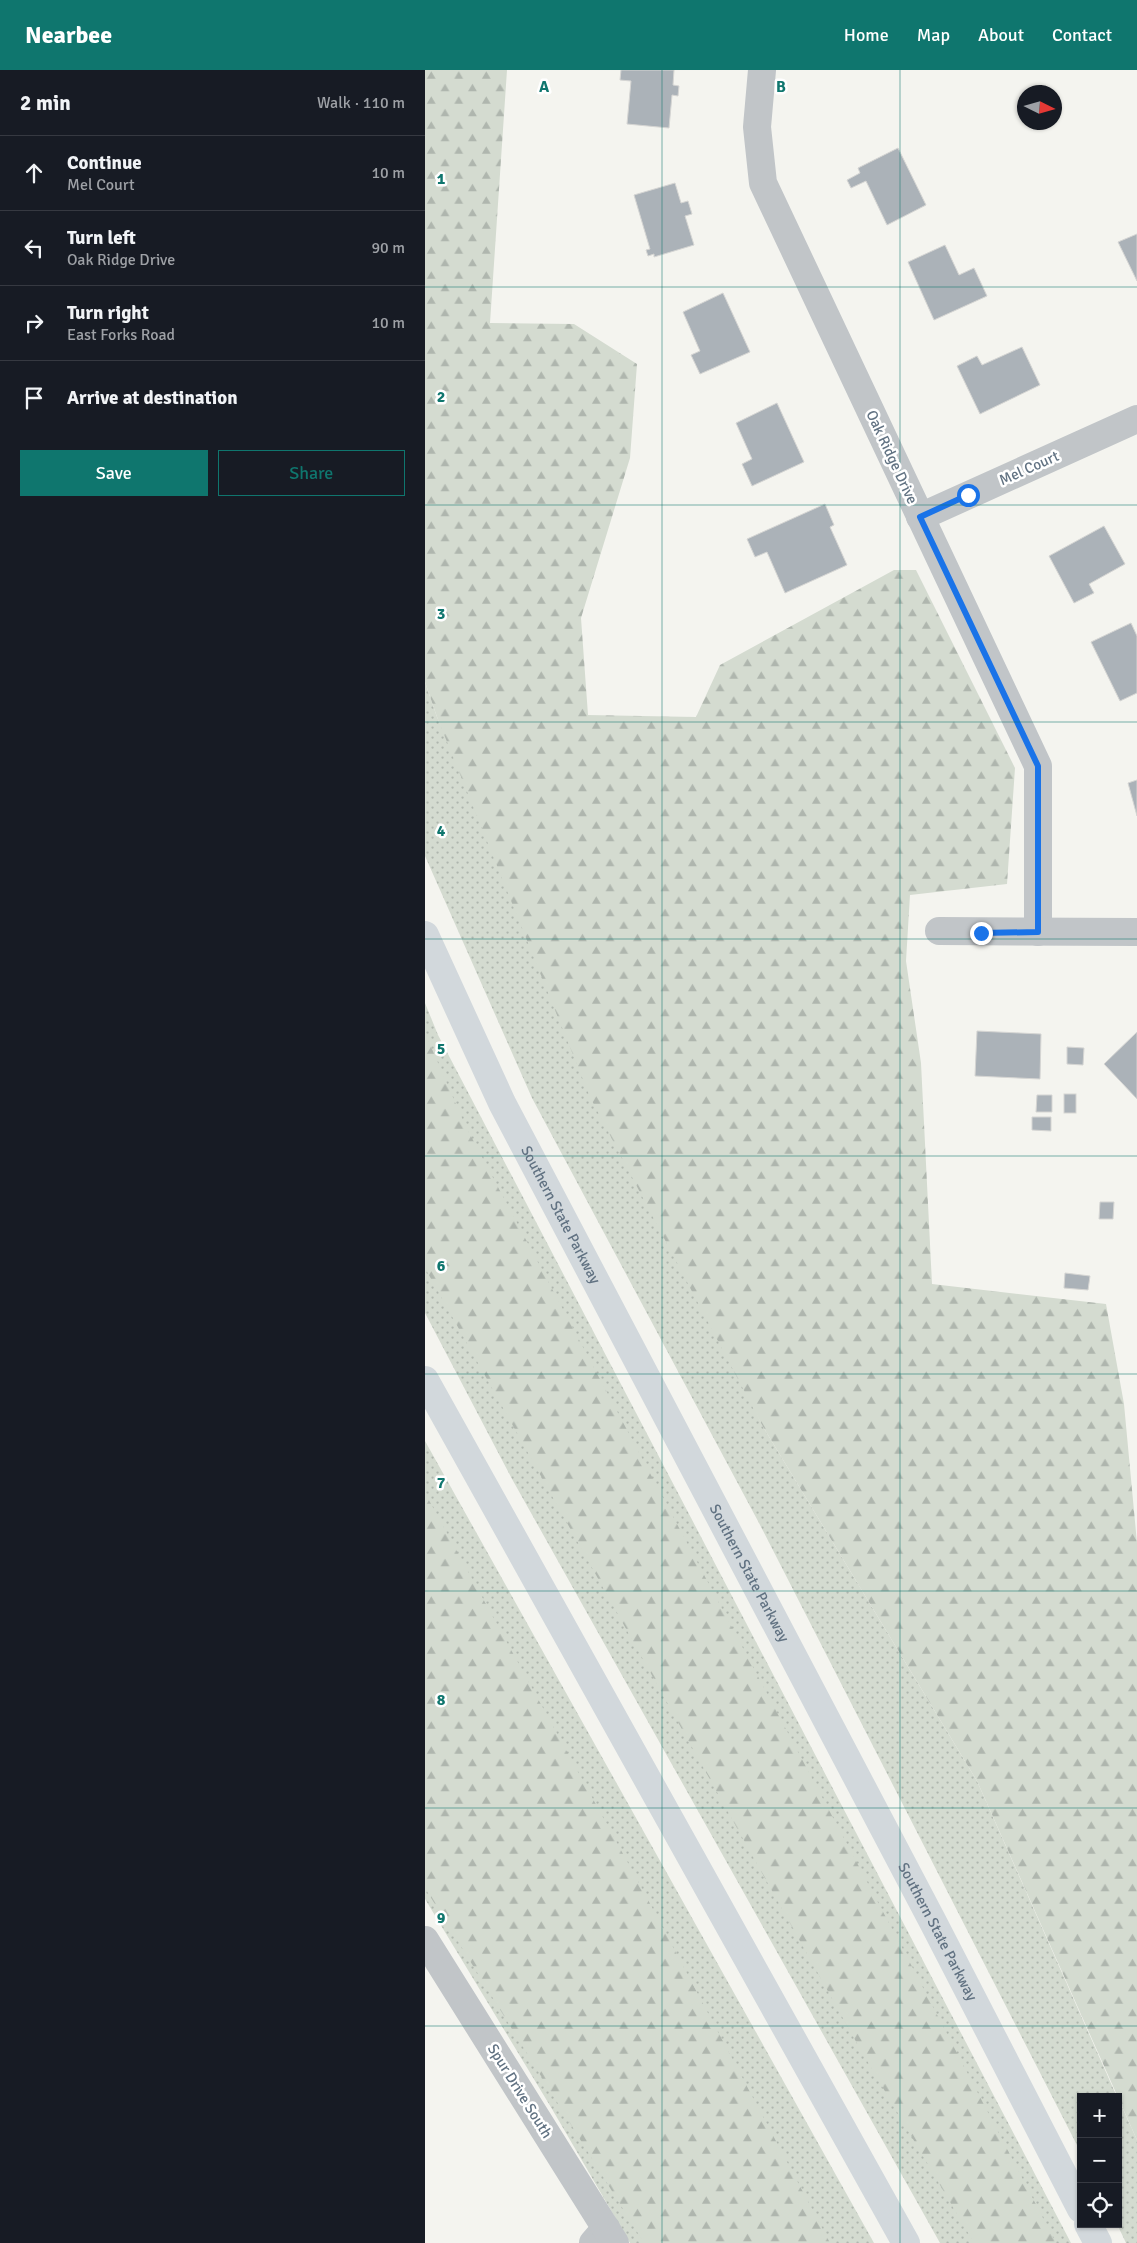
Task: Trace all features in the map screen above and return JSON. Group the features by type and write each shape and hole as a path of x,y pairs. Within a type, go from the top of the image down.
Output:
{"highway":[{"name":"Southern State Parkway","path":"425,935 511,1120 933,1922 1077,2201"},
{"path":"425,1380 906,2243"},
{"path":"1090,2228 1098,2243"}],"street":[{"name":"Oak Ridge Drive","path":"762,70 757,127 763,183 1038,766 1038,932"},
{"name":"Mel Court","path":"920,517 1137,418"},
{"path":"939,932 1137,932"},
{"name":"Spur Drive South","path":"425,1940 605,2238"}],"green space":[{"path":"425,70 507,70 490,323 574,324 637,364 630,458 581,618 588,715 696,717 720,665 894,570 916,570 1015,768 1007,884 910,895 906,961 921,1063 932,1284 1106,1304 1124,1404 1137,1543 1137,2140 1122,2106 1122,2093 1116,2093 977,1781 762,1425 590,1097 437,717 425,682"},
{"path":"425,682 437,717 762,1425 977,1781 1115,2093 1077,2093 1077,2145 759,1523 532,1098 425,856"},
{"path":"425,1003 438,1035 1071,2243 940,2243 512,1479 425,1313"},
{"path":"425,1033 465,1125 907,1957 1056,2243 974,2243 859,2047 425,1268"},
{"path":"425,1441 874,2243 630,2243 552,2109 425,1899"},
{"path":"425,1493 639,1883 830,2243 644,2243 425,1888"},
{"path":"1122,2107 1137,2140 1137,2243 1126,2243 1119,2228 1122,2228"}],"building":[{"path":"621,70 674,70 673,85 679,86 678,96 672,95 669,128 627,124 631,81 620,80"},
{"path":"898,148 926,205 887,225 866,181 851,188 847,180 860,173 858,168"},
{"path":"675,183 681,203 688,201 692,214 685,216 694,245 654,257 654,254 648,256 646,250 650,249 634,195"},
{"path":"1137,234 1137,281 1118,242"},
{"path":"945,245 959,275 974,268 987,296 934,320 908,262"},
{"path":"723,293 750,352 700,374 691,355 700,351 683,312"},
{"path":"1022,347 1040,385 980,414 957,366 977,356 982,365"},
{"path":"777,403 804,462 752,486 742,464 752,459 736,423"},
{"path":"825,504 834,525 830,527 847,565 785,593 767,552 755,557 747,539"},
{"path":"1104,526 1125,564 1089,584 1094,593 1074,603 1049,556"},
{"path":"1131,623 1137,636 1137,693 1120,701 1091,642"},
{"path":"1137,780 1137,816 1128,783"},
{"path":"977,1031 1041,1034 1040,1079 975,1076"},
{"path":"1137,1032 1137,1099 1104,1064"},
{"path":"1067,1047 1084,1048 1083,1065 1067,1064"},
{"path":"1064,1094 1076,1094 1076,1113 1064,1113"},
{"path":"1037,1095 1052,1095 1052,1112 1036,1112"},
{"path":"1032,1117 1051,1117 1051,1131 1032,1130"},
{"path":"1100,1202 1114,1202 1113,1219 1099,1219"},
{"path":"1065,1273 1090,1276 1088,1290 1064,1288"}],"route":[{"path":"968,495 920,517 1038,766 1038,932 981,933"}]}
